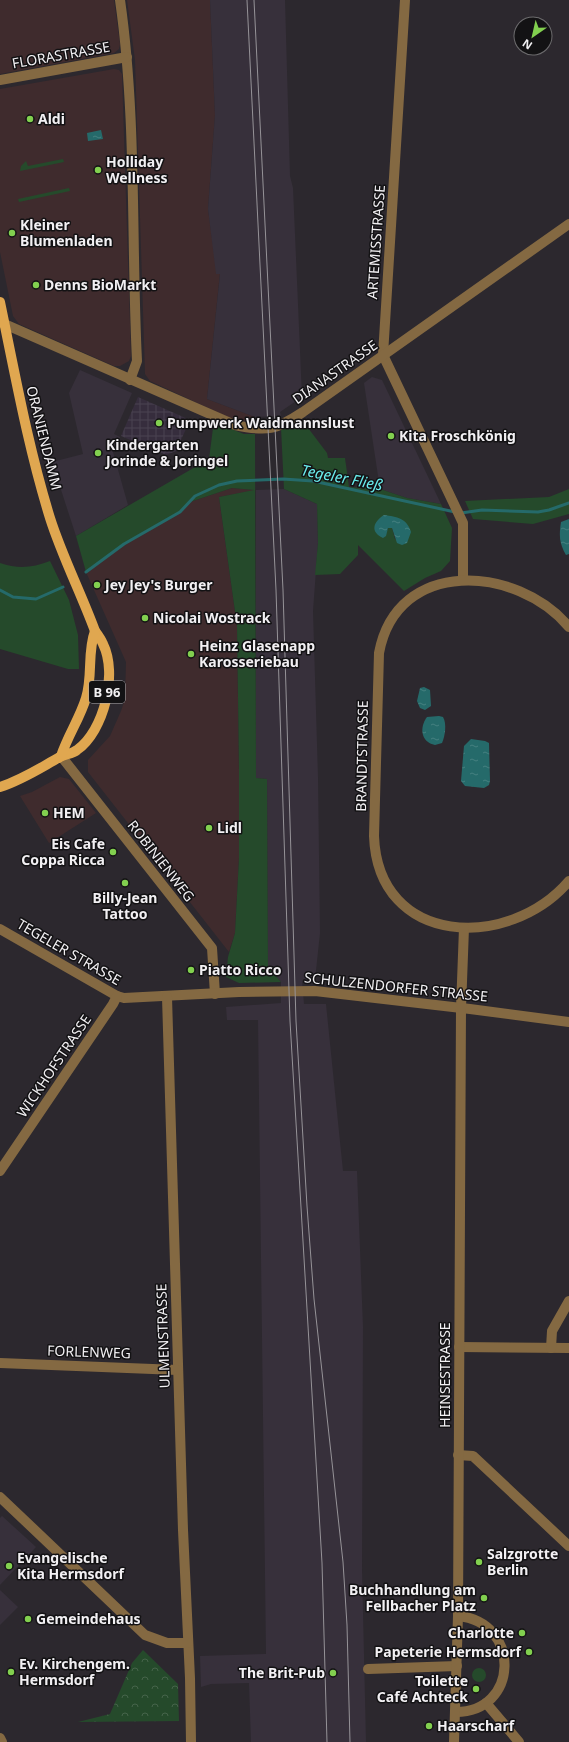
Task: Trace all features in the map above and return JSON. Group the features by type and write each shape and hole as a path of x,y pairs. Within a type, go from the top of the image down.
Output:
{"main road":[{"name":"ORANIENDAMM","path":"0,302 2,324 36,470 51,519 95,631"},
{"name":"B 96","path":"61,756 66,739 86,700 90,682 90,644 95,631"},
{"name":"B 96","path":"0,787 26,777 61,756 76,751 90,737 98,726 104,710 108,682 108,662 104,644 95,631"}],"street":[{"path":"120,0 127,57 137,361 130,380"},
{"name":"ARTEMISSTRASSE","path":"405,0 383,355 463,523 463,580"},
{"name":"FLORASTRASSE","path":"0,80 127,57"},
{"name":"DIANASTRASSE","path":"2,324 235,425 256,430 274,428 287,423 303,412 569,224"},
{"name":"BRANDTSTRASSE","path":"569,627 562,618 541,602 523,592 503,585 481,581 463,580 439,584 417,593 400,608 391,619 381,640 378,666 374,836 377,862 381,875 388,887 402,904 421,918 451,927 464,928 492,924 526,913 542,904 564,888 569,882"},
{"name":"ROBINIENWEG","path":"61,756 212,948 218,994"},
{"path":"461,1008 464,928"},
{"name":"TEGELER STRASSE","path":"0,929 117,996 124,998 218,994"},
{"name":"SCHULZENDORFER STRASSE","path":"218,994 315,992 461,1008 569,1022"},
{"name":"WICKHOFSTRASSE","path":"0,1171 109,1011 117,996"},
{"name":"ULMENSTRASSE","path":"167,997 191,1742"},
{"name":"HEINSESTRASSE","path":"454,1742 458,1616 461,1008"},
{"path":"551,1348 552,1331 569,1300"},
{"path":"459,1347 569,1348"},
{"name":"FORLENWEG","path":"0,1363 178,1370"},
{"path":"458,1455 473,1456 569,1546"},
{"path":"0,1497 145,1635 167,1643 188,1643"},
{"path":"455,1712 472,1711 486,1703 496,1694 501,1686 505,1662 504,1654 497,1638 483,1623 467,1617 458,1616"},
{"path":"368,1669 457,1666"},
{"path":"486,1703 519,1742"},
{"path":"0,1738 2,1742"}],"shaded area":[{"path":"0,0 114,0 120,44 119,49 114,53 0,74"},
{"path":"127,0 210,0 215,115 208,209 217,274 220,273 207,399 255,417 254,421 236,421 150,381 145,374 135,60"},
{"path":"210,0 285,0 290,176 293,188 302,397 280,412 281,416 255,417 207,399 220,274 216,274 208,209 215,115"},
{"path":"114,69 119,70 122,74 131,356 129,361 120,366 114,366 19,324 13,316 0,252 0,89"},
{"name":"Kindergarten Jorinde & Joringel","path":"80,370 132,393 114,434 120,437 113,452 128,505 76,536 52,462 83,454 69,393"},
{"name":"Kita Froschkönig","path":"372,377 382,380 441,504 407,498 380,489 364,383"},
{"path":"138,397 190,420 176,451 166,455 121,436"},
{"path":"232,488 256,490 219,497 237,626 239,858 235,933 229,952 88,772 88,760 110,736 121,711 125,699 126,662 86,572 124,544 180,512 190,502"},
{"path":"284,489 317,504 318,543 313,611 318,777 320,933 315,980 304,979 302,981 304,1004 326,1004 343,1171 357,1171 363,1327 362,1569 366,1742 251,1742 249,1683 211,1684 201,1687 200,1656 266,1654 258,1020 227,1020 226,1007 281,1003 281,982 268,968 267,779 256,778 256,490"},
{"path":"60,777 69,779 96,813 49,843 20,796 32,792"},
{"name":"Evangelische Kita Hermsdorf","path":"2,1516 36,1547 0,1585 0,1518"},
{"name":"Evangelische Kita Hermsdorf","path":"0,1590 18,1607 0,1625"}],"green space":[{"path":"63,159 64,162 20,171 21,166 26,161 28,166"},
{"path":"69,188 70,191 19,202 18,199"},
{"path":"302,420 327,453 328,458 345,458 349,487 380,489 407,498 441,504 452,528 450,561 441,571 425,578 404,591 358,545 358,555 340,574 315,575 318,543 317,504 284,489 281,428 290,427","holes":["384,515 407,543 395,539 392,528 388,528 386,533"]},
{"path":"211,421 244,434 255,434 256,778 267,779 268,967 281,982 239,983 226,977 228,957 235,933 239,858 237,626 219,497 254,490 232,488 190,502 180,512 124,544 86,572 76,536 209,459 213,428"},
{"path":"569,489 569,514 533,524 473,519 465,501 549,497"},
{"path":"50,561 69,600 78,635 79,669 68,669 0,649 0,563 25,567"},
{"path":"143,1650 178,1684 179,1721 78,1722 110,1714 132,1663"},
{"path":"476,1668 482,1668 486,1672 486,1678 482,1682 476,1682 472,1678 472,1672"}],"water":[{"path":"101,130 103,139 88,141 87,133"},
{"path":"384,515 401,519 407,524 411,532 407,543 402,545 397,543 392,528 388,528 386,536 383,538 376,533 374,527 375,524"},
{"path":"569,519 569,554 566,555 560,539 560,531 561,522"},
{"path":"424,687 430,690 431,706 425,710 420,708 417,701 420,688"},
{"path":"427,717 443,717 444,720 445,734 442,743 435,745 424,738 422,730 424,721"},
{"path":"471,739 489,743 490,781 489,785 484,788 465,786 461,781 464,746"}],"waterway":[{"name":"Tegeler Fließ","path":"86,572 124,544 180,512 195,496 219,485 237,481 283,479 313,481 455,512"},
{"name":"Tegeler Fließ","path":"461,513 482,510 538,512 569,503"},
{"name":"Tegeler Fließ","path":"0,590 13,597 36,599 63,587"}],"tram line":[{"path":"247,0 276,590 290,1021 322,1563 327,1742"},
{"path":"254,0 283,590 296,1021 314,1299 343,1562 347,1625 350,1742"}],"place":[{"name":"Aldi","path":"30,119"},
{"name":"Holliday Wellness","path":"98,170"},
{"name":"Kleiner Blumenladen","path":"12,233"},
{"name":"Denns BioMarkt","path":"36,285"},
{"name":"Pumpwerk Waidmannslust","path":"159,423"},
{"name":"Kita Froschkönig","path":"391,436"},
{"name":"Kindergarten Jorinde & Joringel","path":"98,453"},
{"name":"Jey Jey's Burger","path":"97,585"},
{"name":"Nicolai Wostrack","path":"145,618"},
{"name":"Heinz Glasenapp Karosseriebau","path":"191,654"},
{"name":"HEM","path":"45,813"},
{"name":"Lidl","path":"209,828"},
{"name":"Eis Cafe Coppa Ricca","path":"113,852"},
{"name":"Billy-Jean Tattoo","path":"125,883"},
{"name":"Piatto Ricco","path":"191,970"},
{"name":"Salzgrotte Berlin","path":"479,1562"},
{"name":"Evangelische Kita Hermsdorf","path":"9,1566"},
{"name":"Buchhandlung am Fellbacher Platz","path":"484,1598"},
{"name":"Gemeindehaus","path":"28,1619"},
{"name":"Charlotte","path":"522,1633"},
{"name":"Papeterie Hermsdorf","path":"529,1652"},
{"name":"Ev. Kirchengem. Hermsdorf","path":"11,1672"},
{"name":"The Brit-Pub","path":"333,1673"},
{"name":"Toilette Café Achteck","path":"476,1689"},
{"name":"Haarscharf","path":"429,1726"}]}
